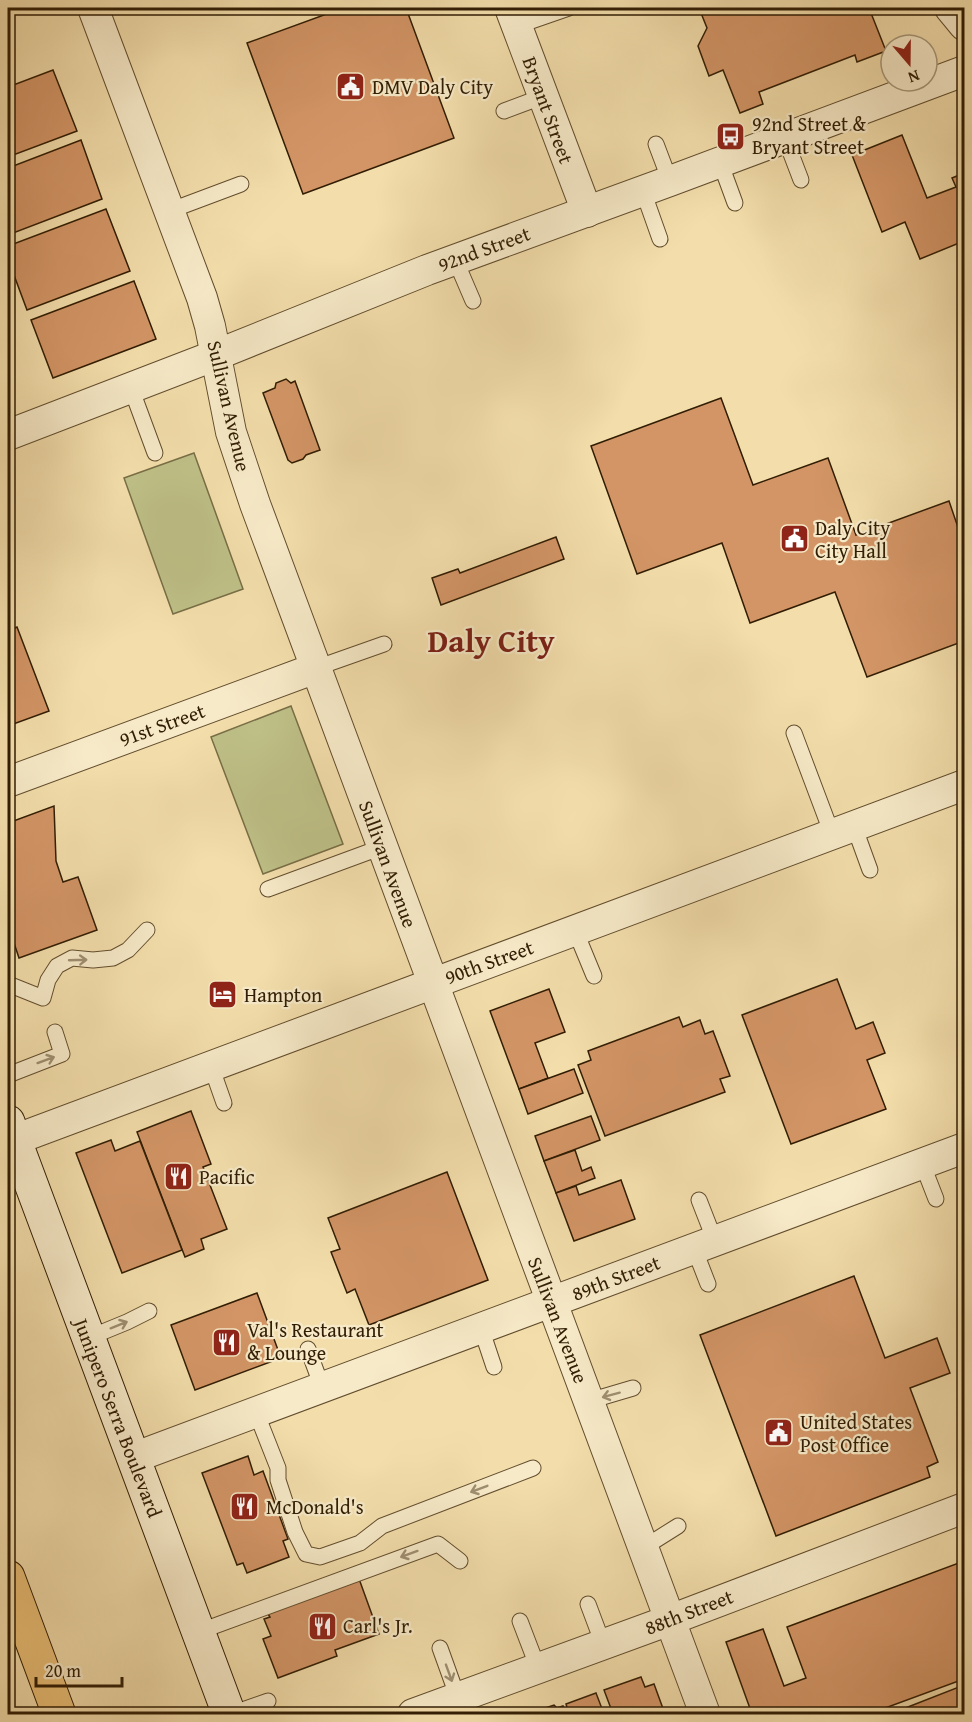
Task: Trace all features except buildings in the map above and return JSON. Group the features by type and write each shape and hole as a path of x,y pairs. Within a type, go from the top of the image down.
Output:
{"highway":[{"path":"8,1576 59,1714"}],"main road":[{"name":"Junipero Serra Boulevard","path":"11,1131 230,1714"}],"street":[{"name":"Sullivan Avenue","path":"93,8 202,298 231,432 242,467 431,983 705,1714"},
{"path":"950,8 964,25"},
{"name":"Bryant Street","path":"514,17 586,212"},
{"name":"92nd Street","path":"8,435 216,356 455,259 964,71"},
{"name":"91st Street","path":"8,782 316,668"},
{"name":"90th Street","path":"11,1131 211,1066 964,784"},
{"name":"89th Street","path":"133,1458 964,1148"},
{"name":"88th Street","path":"425,1712 964,1508"}],"lane":[{"path":"514,17 569,8"},
{"path":"504,111 544,96"},
{"path":"785,138 801,180"},
{"path":"656,144 660,239"},
{"path":"720,162 735,203"},
{"path":"169,211 241,184"},
{"path":"455,259 473,301"},
{"path":"131,388 154,453"},
{"path":"316,668 384,644"},
{"path":"794,733 843,830 870,870"},
{"path":"268,889 382,847"},
{"path":"8,984 43,998 48,980 57,966 72,958 93,960 113,958 128,950 147,930"},
{"path":"575,930 594,976"},
{"path":"8,1075 62,1054 55,1032"},
{"path":"211,1066 224,1103"},
{"path":"922,1163 936,1199"},
{"path":"699,1200 708,1284"},
{"path":"88,1338 149,1311"},
{"path":"481,1328 494,1367"},
{"path":"308,1349 322,1387"},
{"path":"589,1401 633,1388"},
{"path":"256,1412 278,1468 278,1480 295,1532 306,1554 320,1557 360,1544 382,1526 534,1468"},
{"path":"643,1548 678,1526"},
{"path":"198,1632 438,1544 460,1560"},
{"path":"588,1604 603,1644"},
{"path":"520,1621 538,1668"},
{"path":"440,1648 458,1698"},
{"path":"230,1714 268,1701"}],"green space":[{"path":"194,453 243,589 173,614 124,478"},
{"path":"291,706 343,844 263,874 211,737"}],"place":[{"name":"DMV Daly City","path":"351,87"},
{"name":"92nd Street & Bryant Street","path":"731,136"},
{"name":"Daly City City Hall","path":"794,539"},
{"name":"Hampton","path":"223,995"},
{"name":"Pacific","path":"178,1177"},
{"name":"Val's Restaurant & Lounge","path":"226,1342"},
{"name":"United States Post Office","path":"779,1433"},
{"name":"McDonald's","path":"245,1507"},
{"name":"Carl's Jr.","path":"322,1626"}],"district":[{"name":"Daly City","path":"491,641"}]}
